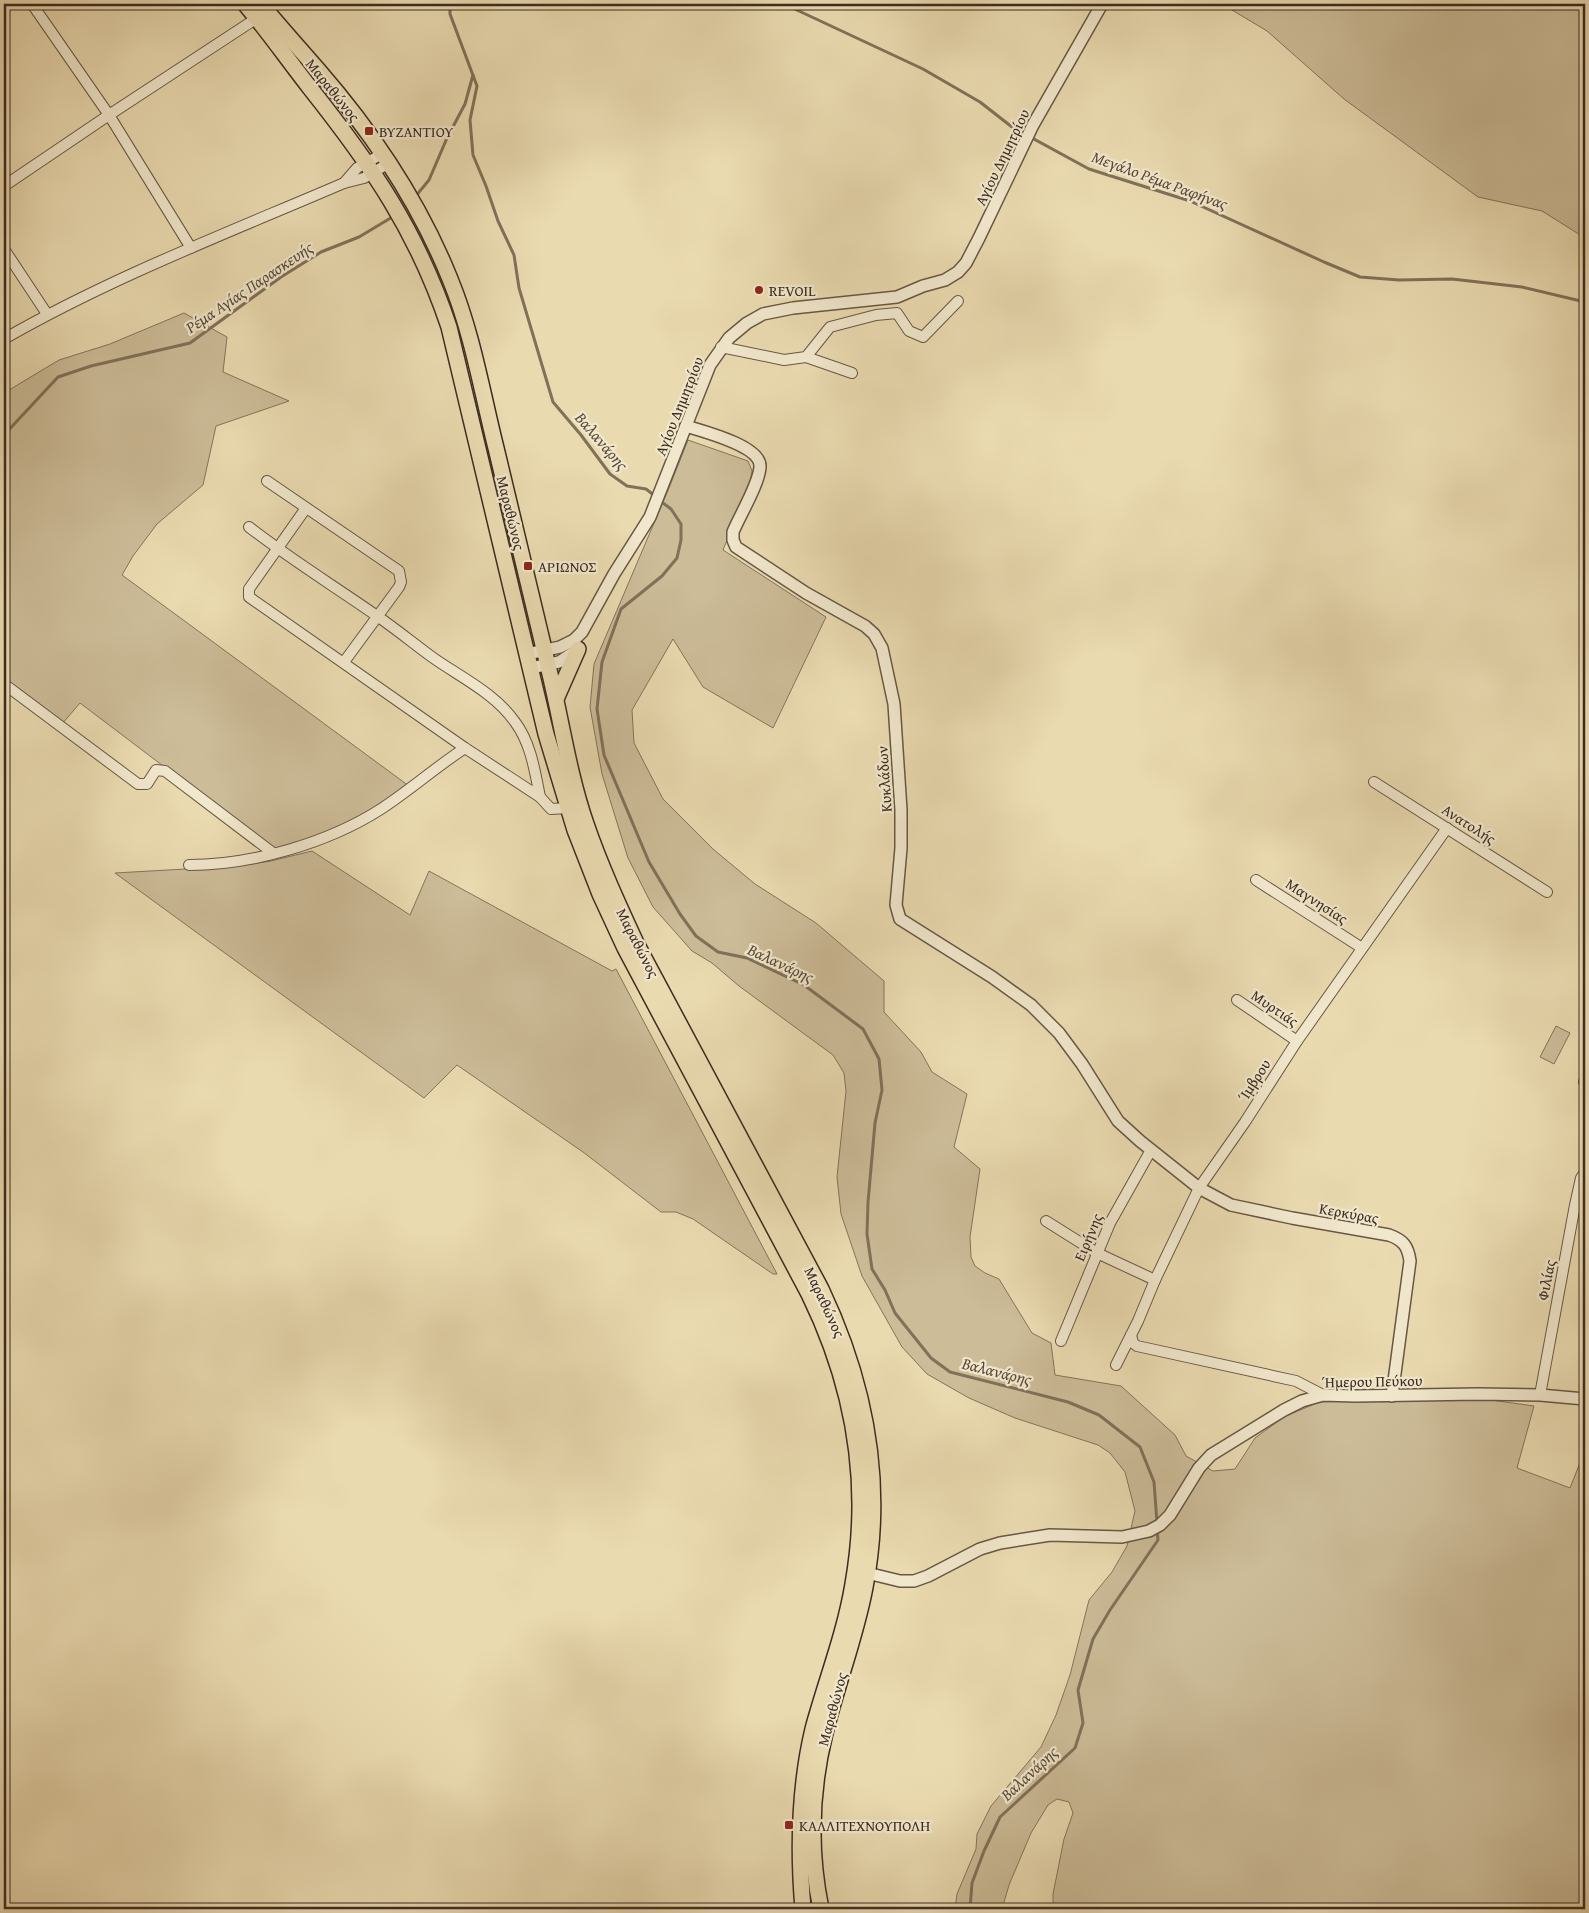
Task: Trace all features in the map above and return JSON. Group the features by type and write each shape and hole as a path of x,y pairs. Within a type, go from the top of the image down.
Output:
{"main road":[{"name":"Μαραθώνος","path":"245,4 259,11 289,38 353,112 404,186 420,214 451,281 466,324 556,699 576,795 586,826 611,889 641,951 821,1289 851,1361 865,1418 872,1481 872,1517 867,1573 861,1607 825,1734 818,1774 813,1844 815,1878 820,1909"},
{"name":"Μαραθώνος","path":"259,11 370,167 408,228 427,269 448,327 546,734 568,808 600,894 625,948 817,1310 842,1372 852,1414 860,1482 858,1551 849,1604 817,1714 808,1758 801,1827 800,1869 803,1909"},
{"path":"556,699 578,650"}],"street":[{"path":"32,4 109,115 191,248"},
{"name":"Αγίου Δημητρίου","path":"529,661 546,658 562,661 578,650 586,627 614,574 653,512 707,372 722,347 747,323 763,314 793,308 897,297 950,278 962,268 1033,125 1102,4"},
{"path":"4,186 259,11"},
{"path":"4,339 47,314 191,248 344,183 364,178 370,167 385,158"},
{"path":"4,249 47,314"},
{"path":"806,357 830,326 876,315 897,313 909,331 923,337 958,301"},
{"path":"722,347 784,360 806,357 852,373"},
{"name":"Κυκλάδων","path":"686,426 748,450 754,453 760,461 761,466 758,477 733,532 733,540 736,547 806,593 865,626 874,634 882,648 894,704 901,810 901,848 896,905 900,919 992,977 1031,1005 1059,1033 1082,1064 1118,1120 1151,1150"},
{"path":"267,480 399,570 401,582 399,587 344,662"},
{"path":"306,508 249,589 249,597 465,748 540,797 550,809 568,808"},
{"path":"249,528 276,549 486,692 505,708 516,722 527,743 540,797"},
{"name":"Αγίου Δημητρίου","path":"546,658 580,635 586,627"},
{"path":"4,684 138,784 146,784 156,770 162,769 273,853"},
{"path":"189,865 216,865 245,861 316,842 362,819 410,789 465,748"},
{"name":"Ανατολής","path":"1374,782 1547,892"},
{"name":"Ίμβρου","path":"1116,1365 1199,1188 1245,1122 1297,1041 1447,828"},
{"name":"Μαγνησίας","path":"1256,880 1362,948"},
{"name":"Μυρτιάς","path":"1237,1000 1297,1041"},
{"name":"Κερκύρας","path":"1151,1150 1199,1188 1231,1205 1389,1235 1399,1238 1404,1243 1408,1249 1410,1261 1392,1396"},
{"name":"Ειρήνης","path":"1061,1341 1118,1206 1151,1150"},
{"name":"Φιλίας","path":"1540,1395 1575,1205 1581,1178 1585,1172"},
{"path":"1046,1221 1097,1253 1155,1280"},
{"path":"1131,1335 1132,1343 1138,1346 1296,1381 1323,1395"},
{"name":"Ήμερου Πεύκου","path":"867,1573 900,1581 914,1580 928,1576 980,1548 1000,1543 1050,1535 1122,1537 1149,1531 1165,1521 1174,1510 1199,1468 1211,1455 1284,1410 1302,1401 1323,1395 1540,1395 1585,1399"}],"shaded area":[{"path":"1222,4 1585,4 1585,238 1542,211 1478,197 1344,99 1267,31"},
{"path":"184,313 227,337 223,372 289,401 216,426 203,485 157,524 133,556 122,575 409,786 382,806 345,826 274,850 80,703 62,724 4,680 4,393 59,360 110,344"},
{"path":"688,440 748,461 752,471 750,483 723,550 826,617 773,728 703,687 673,639 632,710 634,743 663,799 713,849 755,884 816,923 884,981 884,1012 921,1052 932,1072 967,1094 954,1147 980,1169 970,1237 971,1257 975,1266 999,1279 1032,1333 1051,1343 1055,1375 1121,1386 1175,1435 1186,1456 1213,1471 1235,1469 1255,1438 1284,1417 1319,1402 1476,1398 1534,1406 1517,1468 1570,1488 1585,1450 1585,1909 1053,1909 1053,1894 1064,1839 1073,1813 1069,1802 1057,1799 1048,1805 1031,1833 1009,1885 1002,1909 955,1909 957,1894 976,1849 977,1834 991,1806 1041,1747 1056,1715 1070,1675 1089,1600 1112,1572 1127,1546 1135,1511 1125,1472 1110,1453 1098,1445 1015,1418 969,1398 927,1374 902,1347 862,1276 841,1214 837,1177 846,1091 844,1073 833,1055 739,986 712,963 692,951 653,907 628,858 602,774 590,707 594,664"},
{"path":"312,851 410,915 429,871 612,971 616,969 777,1274 773,1274 693,1219 676,1212 661,1212 583,1152 457,1065 424,1098 115,873 238,866 271,861"},
{"path":"1556,1026 1570,1033 1554,1064 1540,1057"}],"waterway":[{"name":"Βαλανάρης","path":"450,4 450,14 477,86 470,120 473,155 498,221 514,255 519,288 553,402 610,474 627,486 646,489 655,496"},
{"name":"Μεγάλο Ρέμα Ραφήνας","path":"784,4 923,69 980,102 1012,127 1089,169 1190,201 1360,277 1399,280 1452,279 1522,287 1585,302"},
{"name":"Ρέμα Αγίας Παρασκευής","path":"415,197 429,180 447,138 465,104 473,75"},
{"name":"Ρέμα Αγίας Παρασκευής","path":"4,435 58,377 91,366 190,343 281,277 321,252 359,237 394,216"},
{"name":"Βαλανάρης","path":"659,500 671,509 681,524 681,540 677,558 662,576 621,609 602,662 597,709 604,755 649,862 680,914 696,936 718,952 747,958 804,985 863,1029 879,1059 882,1090 875,1123 867,1234 872,1269 885,1290 895,1313 931,1358 950,1372 1068,1402 1099,1415 1140,1447 1154,1482 1157,1523"},
{"name":"Βαλανάρης","path":"970,1909 972,1883 1000,1817 1075,1748 1083,1723 1078,1690 1093,1639 1110,1610 1158,1540 1157,1529"}],"place":[{"name":"ΒΥΖΑΝΤΙΟΥ","path":"369,131"},
{"name":"REVOIL","path":"759,290"},
{"name":"ΑΡΙΩΝΟΣ","path":"528,566"},
{"name":"ΚΑΛΛΙΤΕΧΝΟΥΠΟΛΗ","path":"789,1825"}]}
